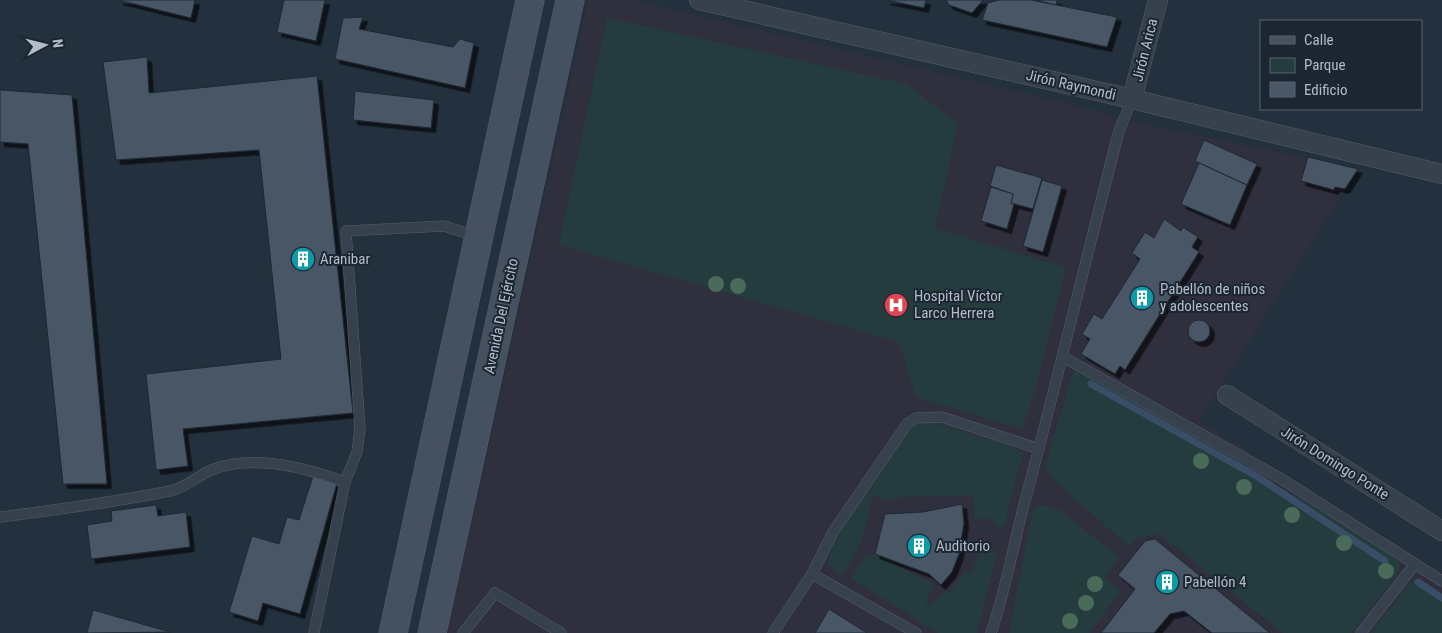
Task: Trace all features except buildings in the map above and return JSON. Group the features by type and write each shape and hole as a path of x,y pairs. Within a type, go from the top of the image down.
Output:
{"main road":[{"path":"393,633 530,0"},
{"name":"Avenida Del Ejército","path":"432,633 570,0"}],"street":[{"name":"Jirón Raymondi","path":"699,0 774,8 1132,99 1442,174"},
{"name":"Jirón Arica","path":"1132,99 1158,0"},
{"name":"Jirón Domingo Ponte","path":"1227,395 1441,525"}],"lane":[{"path":"991,633 999,610 1012,547 1063,357 1119,131 1132,99"},
{"path":"314,633 345,482 357,452 360,428 346,231 444,226 478,237"},
{"path":"1063,357 1280,478 1442,581"},
{"path":"773,633 812,574 833,532 908,424 916,418 942,417 1039,449"},
{"path":"0,517 173,491 214,469 244,464 279,464 305,469 345,482"},
{"path":"1361,633 1414,564"},
{"path":"812,574 916,633"},
{"path":"463,633 495,593 561,633"}],"shaded area":[{"name":"Hospital Víctor Larco Herrera","path":"588,0 633,0 1078,106 1125,120 1358,169 1199,421 1442,573 1442,633 447,633"}],"green space":[{"path":"607,18 907,84 958,124 935,229 1066,267 1035,390 1022,429 916,397 899,342 559,245"},
{"path":"1074,369 1241,463 1393,555 1400,564 1398,574 1351,633 1283,633 1160,534 1138,538 1129,546 1051,478 1045,466"},
{"path":"930,422 1009,445 1023,453 1004,527 995,526 993,519 975,519 973,495 897,497 897,500 879,500 878,495 872,496 859,547 848,566 840,575 828,564 831,550 839,532 864,493 915,423"},
{"path":"1043,505 1061,511 1119,557 1105,578 1121,591 1089,633 1009,633 1033,509"},
{"path":"986,547 995,550 997,554 977,633 938,633 851,578 868,552 933,583 925,603 930,605 945,591 950,592 964,572 971,574 980,550"},
{"path":"1414,578 1442,595 1442,633 1371,633"}],"waterway":[{"path":"1091,384 1258,477 1385,561"},
{"path":"1418,582 1442,598"}],"place":[{"name":"Aranibar","path":"303,259"},
{"name":"Pabellón de niños y adolescentes","path":"1142,298"},
{"name":"Hospital Víctor Larco Herrera","path":"896,305"},
{"name":"Auditorio","path":"919,546"},
{"name":"Pabellón 4","path":"1167,582"}]}
